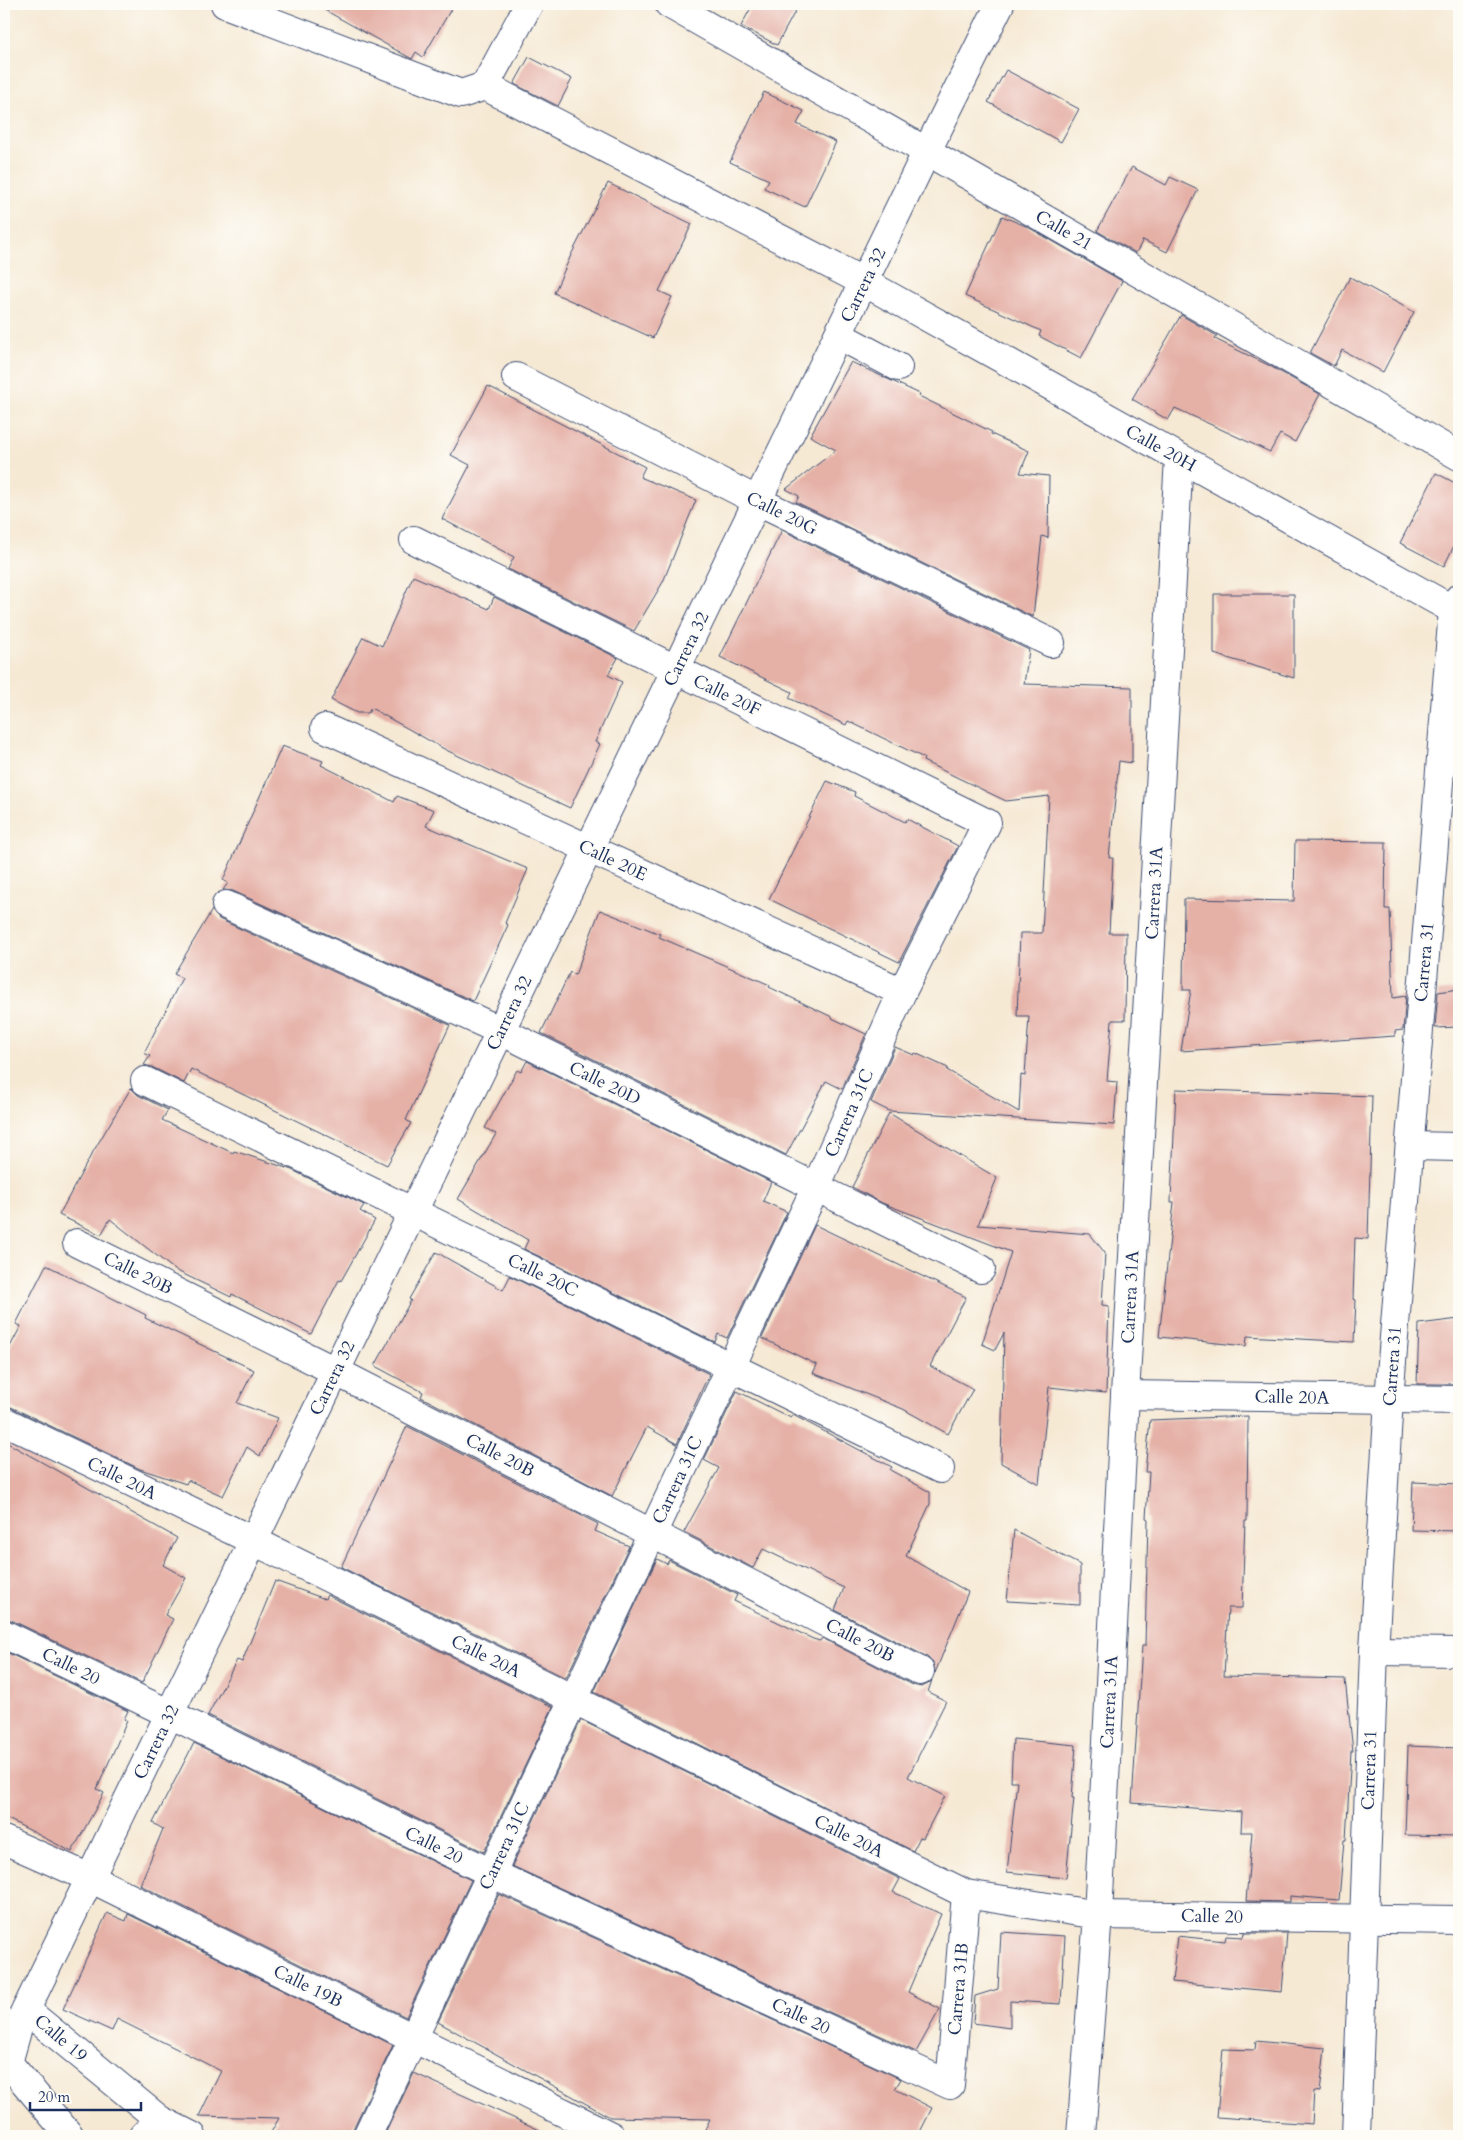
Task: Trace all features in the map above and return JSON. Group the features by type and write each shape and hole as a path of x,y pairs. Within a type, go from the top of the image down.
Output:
{"street":[{"path":"225,4 461,94 485,86 530,4"},
{"name":"Calle 21","path":"669,4 1459,456"},
{"name":"Carrera 32","path":"5,2063 16,2021 90,1878 838,334 1000,4"},
{"name":"Calle 20H","path":"485,86 864,282 1180,458 1457,607"},
{"path":"838,334 898,367"},
{"name":"Calle 20G","path":"516,377 758,501 1051,643"},
{"name":"Carrera 31A","path":"1081,2136 1098,1915 1124,1395 1180,458"},
{"name":"Calle 20F","path":"414,540 987,823"},
{"name":"Carrera 31","path":"1356,2136 1374,1651 1389,1399 1457,607"},
{"name":"Calle 20E","path":"324,728 902,992"},
{"name":"Carrera 31C","path":"367,2136 816,1188 902,992 987,823"},
{"name":"Calle 20D","path":"226,905 501,1031 980,1270"},
{"name":"Calle 20C","path":"145,1082 940,1469"},
{"path":"1410,1146 1459,1147"},
{"name":"Calle 20B","path":"77,1243 336,1371 920,1671"},
{"name":"Calle 20A","path":"1124,1395 1459,1400"},
{"name":"Calle 20A","path":"4,1421 254,1541 966,1894"},
{"name":"Calle 20","path":"4,1634 491,1873 950,2085"},
{"path":"1374,1651 1459,1652"},
{"name":"Calle 19B","path":"4,1840 90,1878 611,2136"},
{"name":"Calle 20","path":"966,1894 1098,1915 1459,1920"},
{"name":"Carrera 31B","path":"950,2085 966,1894"},
{"name":"Calle 19","path":"16,2021 151,2128 192,2136"},
{"path":"5,2063 70,2136"}],"building":[{"path":"314,4 454,4 423,57 416,52 412,59"},
{"path":"753,4 799,4 777,45 741,26"},
{"path":"529,57 572,79 558,106 514,84"},
{"path":"1006,70 1079,109 1061,142 988,102"},
{"path":"764,92 804,111 797,124 836,142 805,207 764,188 769,180 730,162"},
{"path":"1132,167 1166,185 1170,177 1198,190 1167,252 1143,240 1136,253 1097,231"},
{"path":"608,183 692,224 659,291 672,297 653,338 554,293"},
{"path":"1002,216 1028,227 1122,281 1081,358 1039,336 1041,331 965,296"},
{"path":"1350,277 1414,312 1383,372 1342,350 1334,366 1310,353"},
{"path":"1181,315 1217,336 1215,339 1268,365 1320,394 1295,442 1280,434 1270,452 1175,408 1168,420 1132,399"},
{"path":"851,362 920,394 919,396 992,432 991,434 1029,451 1020,473 1049,476 1048,538 1042,536 1033,617 796,502 799,496 786,489 836,450 810,436"},
{"path":"488,386 645,467 640,477 696,500 663,582 634,631 508,569 514,557 442,519 470,465 451,455"},
{"path":"1436,473 1459,485 1459,536 1444,566 1400,543"},
{"path":"782,530 1029,650 1024,684 1132,687 1132,763 1119,761 1109,858 1113,858 1109,933 1126,933 1125,1020 1112,1020 1107,1081 1117,1082 1114,1125 889,1111 871,1102 895,1047 914,1055 915,1053 948,1068 947,1070 1019,1112 1021,1075 1025,1076 1029,1016 1017,1016 1020,933 1042,933 1049,796 1006,801 923,761 924,758 848,721 846,725 789,698 792,692 720,657"},
{"path":"413,576 489,609 494,597 618,658 608,675 622,682 595,742 600,744 570,808 446,750 371,708 368,713 357,713 331,700 363,637 382,646"},
{"path":"1214,594 1294,594 1294,678 1214,654"},
{"path":"282,746 323,761 321,765 394,802 397,796 434,810 426,826 528,869 505,923 508,925 473,1001 233,891 223,890 228,883 223,880"},
{"path":"827,781 855,792 854,796 905,822 907,819 958,846 899,962 769,899"},
{"path":"1295,841 1386,842 1385,909 1390,909 1393,998 1406,996 1403,1030 1395,1031 1395,1036 1181,1051 1191,990 1183,990 1184,899 1294,901"},
{"path":"212,910 219,919 450,1025 406,1120 411,1123 387,1165 191,1069 184,1083 144,1065 150,1056 144,1053 182,978 174,974"},
{"path":"600,910 660,934 659,937 770,985 769,987 866,1034 842,1089 826,1081 786,1155 541,1033 570,972 575,975"},
{"path":"1459,989 1459,1027 1435,1028 1438,992"},
{"path":"527,1061 771,1182 763,1201 787,1212 727,1338 718,1334 715,1342 524,1249 528,1240 458,1199 496,1134 485,1128 517,1070 521,1072"},
{"path":"131,1088 138,1095 168,1110 162,1120 233,1153 234,1151 290,1169 364,1205 360,1211 375,1220 341,1281 339,1280 311,1334 232,1294 231,1297 175,1270 110,1219 101,1235 59,1215 90,1157"},
{"path":"1176,1089 1372,1096 1368,1239 1355,1238 1353,1299 1356,1300 1354,1342 1247,1336 1246,1346 1159,1337 1174,1202 1171,1202"},
{"path":"889,1113 997,1178 978,1225 1090,1234 1105,1253 1102,1305 1109,1306 1106,1393 1049,1387 1039,1484 1001,1463 1004,1333 995,1350 982,1344 1011,1252 882,1203 852,1187"},
{"path":"815,1225 966,1297 930,1366 973,1389 948,1434 903,1409 813,1373 817,1365 762,1338"},
{"path":"436,1252 503,1290 510,1276 709,1374 677,1444 647,1427 612,1496 421,1397 423,1392 375,1366 411,1300 409,1299"},
{"path":"46,1265 146,1315 145,1318 254,1370 237,1403 278,1418 260,1456 247,1447 223,1496 188,1480 186,1484 140,1469 11,1407 4,1406 4,1358 21,1326 16,1324"},
{"path":"1459,1319 1459,1384 1417,1384 1419,1324"},
{"path":"737,1391 791,1418 793,1415 892,1467 890,1470 930,1492 930,1504 906,1556 968,1592 935,1673 933,1663 927,1657 835,1610 844,1588 763,1549 753,1568 684,1532 719,1468 704,1460"},
{"path":"1248,1416 1247,1521 1245,1521 1242,1608 1228,1608 1224,1676 1345,1679 1353,1751 1351,1751 1346,1840 1344,1840 1339,1900 1290,1896 1290,1902 1246,1901 1252,1832 1241,1832 1242,1812 1132,1803 1142,1646 1145,1646 1148,1519 1146,1518 1149,1472 1145,1472 1150,1420"},
{"path":"407,1426 598,1524 595,1531 629,1546 566,1678 341,1567"},
{"path":"4,1441 177,1538 163,1565 186,1578 165,1615 173,1619 142,1683 11,1620 4,1619"},
{"path":"1413,1482 1459,1484 1459,1531 1411,1530"},
{"path":"1014,1530 1080,1565 1080,1605 1007,1601"},
{"path":"657,1559 667,1564 669,1560 737,1595 734,1601 813,1639 820,1641 822,1638 913,1685 921,1687 932,1680 928,1692 946,1701 908,1777 945,1796 923,1838 920,1837 913,1851 594,1692"},
{"path":"275,1581 325,1599 327,1595 553,1707 484,1852 208,1715 237,1660 242,1662"},
{"path":"4,1651 128,1711 124,1719 127,1721 97,1789 104,1793 72,1852 4,1817"},
{"path":"581,1720 900,1879 893,1892 941,1914 908,1992 940,2009 916,2052 512,1866"},
{"path":"1013,1739 1076,1745 1072,1798 1074,1798 1066,1878 1007,1872 1017,1781 1011,1781"},
{"path":"194,1743 471,1880 406,2017 140,1885 163,1829 153,1823"},
{"path":"1408,1746 1459,1748 1459,1836 1405,1835"},
{"path":"499,1894 901,2079 895,2089 932,2108 918,2136 702,2136 710,2119 610,2117 438,2022"},
{"path":"107,1913 126,1921 128,1914 393,2045 353,2129 352,2136 269,2136 279,2118 199,2116 221,2071 117,2019 112,2031 63,2009"},
{"path":"1001,1932 1065,1936 1061,2004 1010,2001 1010,2028 973,2023 975,1996 998,1989"},
{"path":"1244,1933 1287,1933 1282,1992 1172,1982 1177,1936 1225,1941 1226,1936 1243,1937"},
{"path":"1256,2041 1325,2048 1320,2092 1314,2091 1312,2124 1217,2117 1223,2049 1255,2050"},
{"path":"414,2073 553,2136 384,2136"}]}
